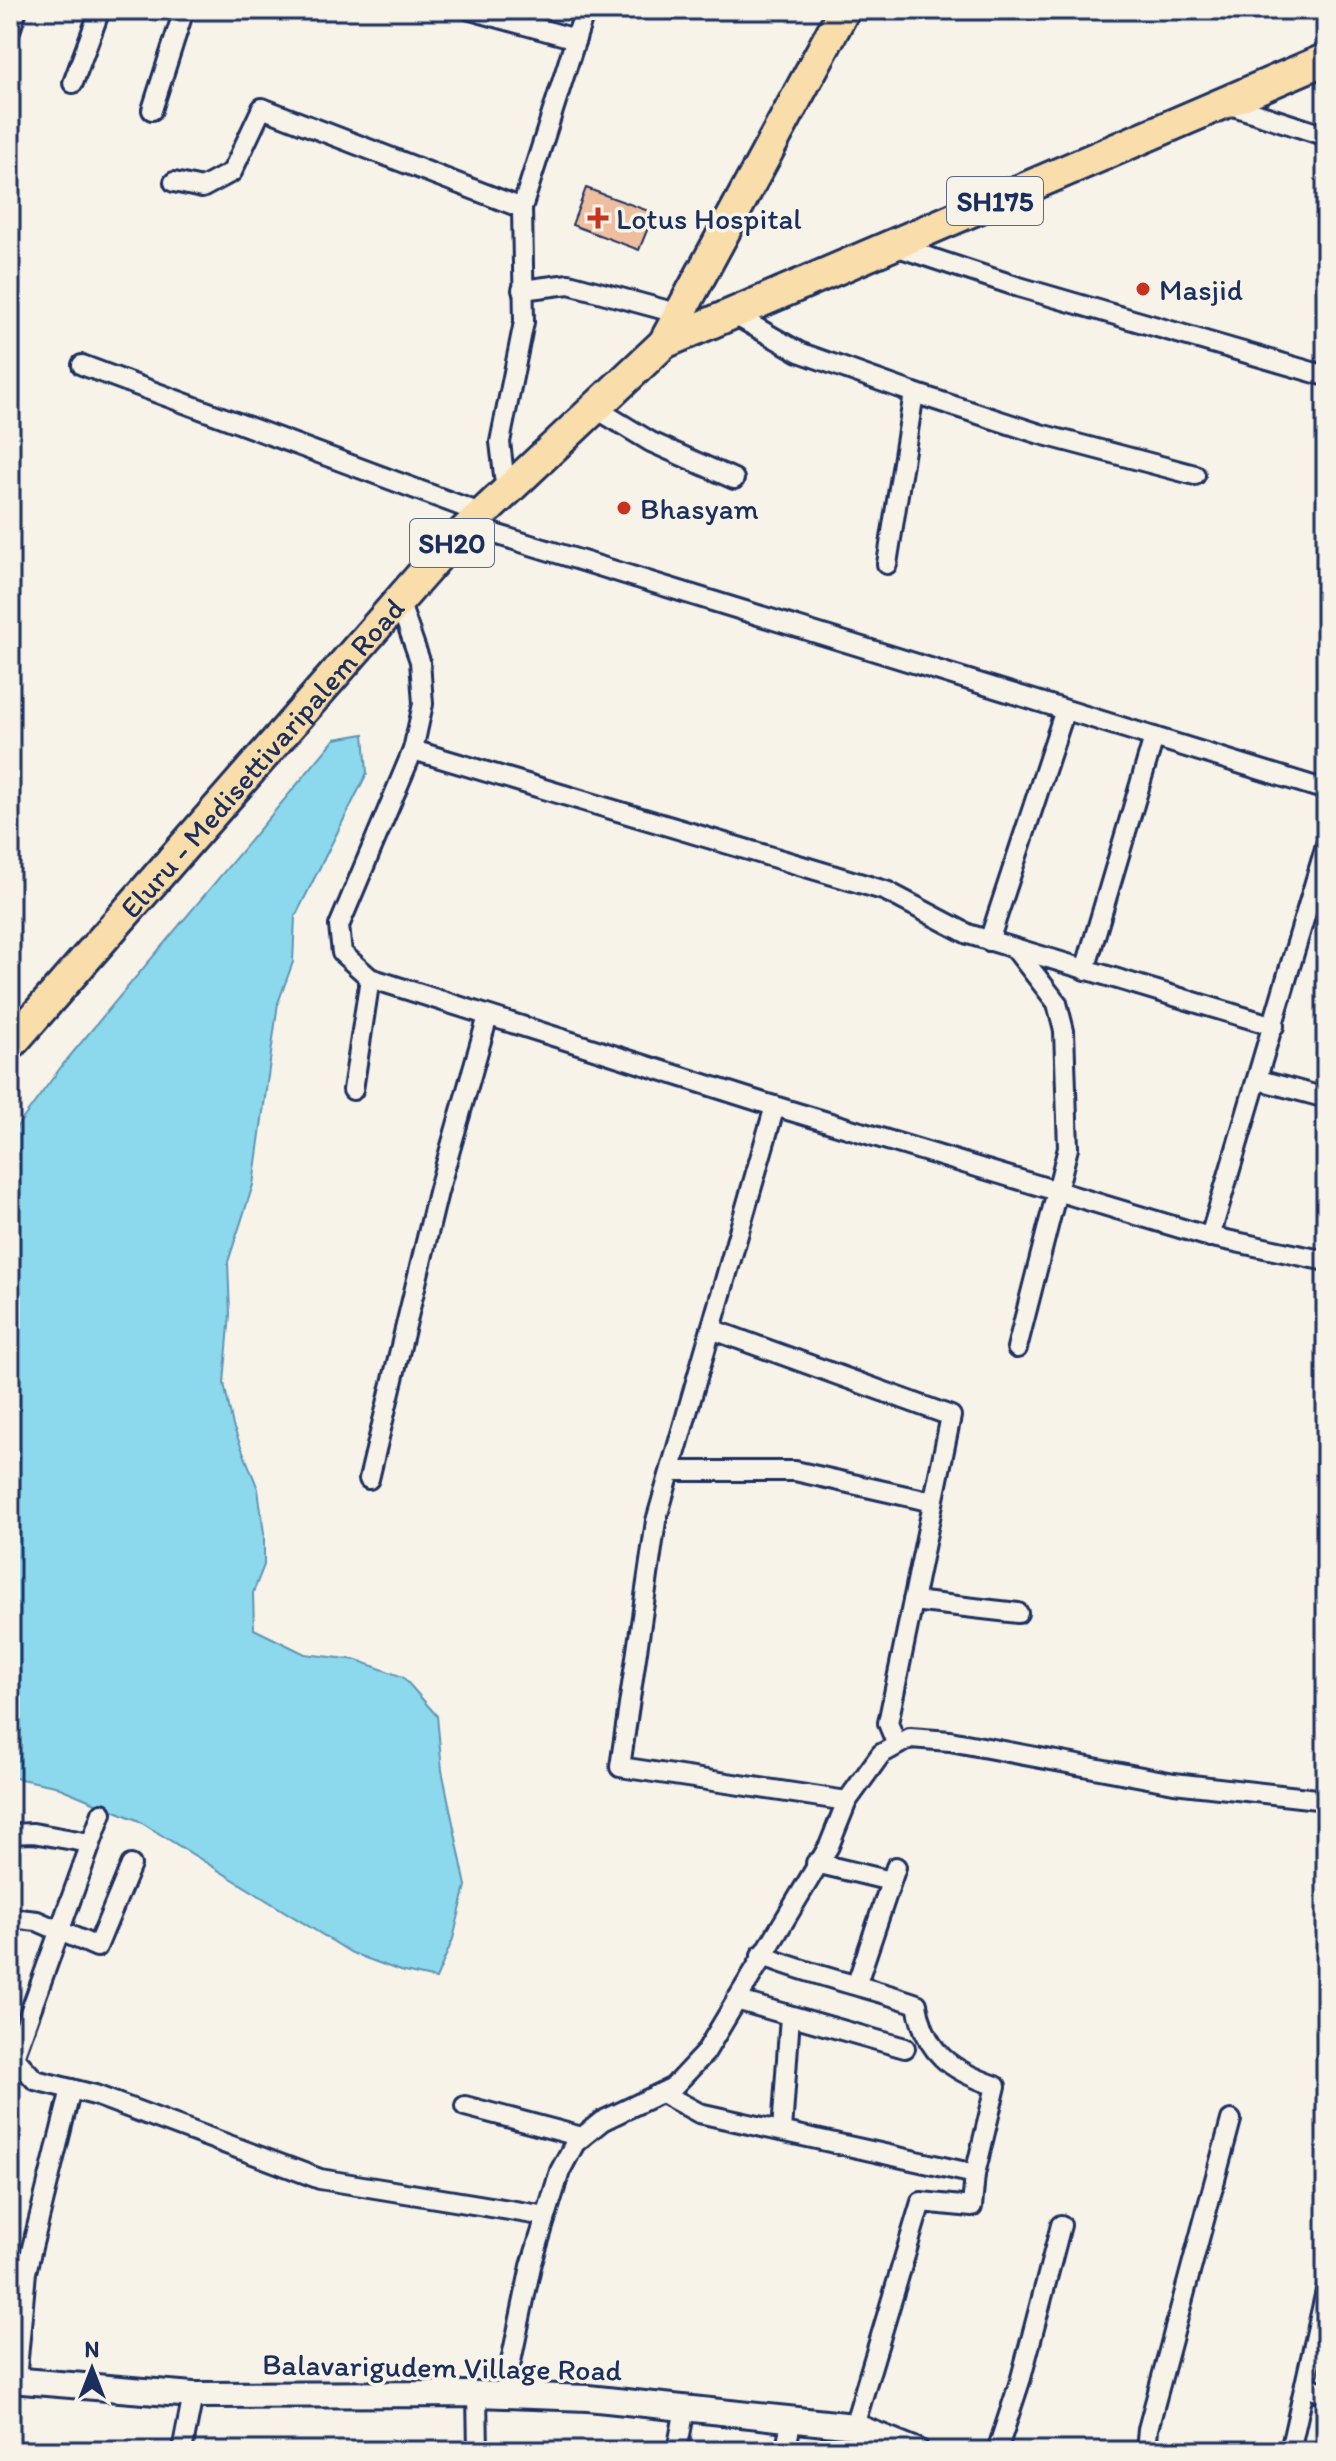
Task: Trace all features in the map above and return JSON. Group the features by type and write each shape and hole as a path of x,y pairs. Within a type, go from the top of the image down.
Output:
{"main road":[{"name":"Eluru - Medisettivaripalem Road","path":"10,1045 399,601 476,520 664,343 844,10"},
{"name":"SH175","path":"664,343 1326,59"}],"street":[{"path":"10,31 17,10"},
{"path":"73,83 100,10"},
{"path":"152,110 184,10"},
{"path":"470,10 576,39"},
{"path":"506,492 500,442 524,322 522,208 585,10"},
{"path":"1224,103 1326,136"},
{"path":"174,182 202,188 232,172 262,108 522,208"},
{"path":"892,245 1326,376"},
{"path":"522,290 569,284 680,314"},
{"path":"733,314 799,352 914,393 1040,434 1195,475"},
{"path":"82,365 476,520 1065,710 1326,790"},
{"path":"887,564 914,393"},
{"path":"595,408 651,442 734,479"},
{"path":"399,601 420,661 423,704 413,750 339,926 342,953 370,978 775,1106 1210,1237 1326,1261"},
{"path":"989,941 1065,710"},
{"path":"1085,970 1154,737"},
{"path":"413,750 886,891 932,918 989,941 1274,1026"},
{"path":"1210,1237 1259,1080 1326,845"},
{"path":"1016,950 1057,1003 1064,1031 1068,1148 1017,1348"},
{"path":"353,1090 370,978"},
{"path":"369,1479 438,1192 488,1016"},
{"path":"1259,1080 1326,1098"},
{"path":"775,1106 656,1521 620,1767 847,1801"},
{"path":"711,1329 951,1416 888,1723 897,1745"},
{"path":"671,1471 795,1471 933,1502"},
{"path":"913,1601 1018,1613"},
{"path":"504,2395 531,2266 560,2171 582,2137 602,2121 673,2087 705,2053 816,1863 829,1846 847,1801 881,1754 910,1738 950,1741 1174,1783 1326,1800"},
{"path":"102,1813 14,2057 35,2080 167,2121 320,2179 546,2216"},
{"path":"10,1834 33,1833 90,1843"},
{"path":"816,1863 893,1874 857,1983"},
{"path":"10,1918 37,1921 97,1947 131,1865"},
{"path":"761,1955 797,1970 857,1983 917,2004 921,2029 934,2054 977,2080 996,2086 975,2174 972,2207 921,2202 854,2426"},
{"path":"736,2000 905,2048"},
{"path":"782,2131 790,2016"},
{"path":"13,2380 26,2272 71,2089"},
{"path":"662,2093 699,2113 975,2174"},
{"path":"465,2106 582,2137"},
{"path":"1146,2451 1151,2415 1231,2120"},
{"path":"997,2451 1021,2378 1061,2225"},
{"path":"1290,2451 1326,2291"},
{"name":"Balavarigudem Village Road","path":"13,2380 193,2395 477,2394 588,2398 854,2426 916,2451"},
{"path":"1305,2384 1326,2395"},
{"path":"477,2394 478,2451"},
{"path":"182,2451 193,2395"},
{"path":"677,2451 685,2408"},
{"path":"785,2451 792,2419"}],"water":[{"path":"364,734 367,773 295,917 293,962 278,1003 253,1185 228,1262 230,1314 224,1383 233,1426 258,1489 264,1533 264,1565 253,1593 254,1629 305,1654 357,1660 403,1677 437,1716 442,1770 466,1886 453,1939 436,1979 400,1971 352,1953 137,1820 55,1786 10,1777 10,1136 64,1063 335,739"}],"building":[{"path":"586,188 654,213 639,250 572,225"}],"place":[{"name":"Lotus Hospital","path":"598,218"},
{"name":"Masjid","path":"1143,289"},
{"name":"Bhasyam","path":"624,508"}]}
